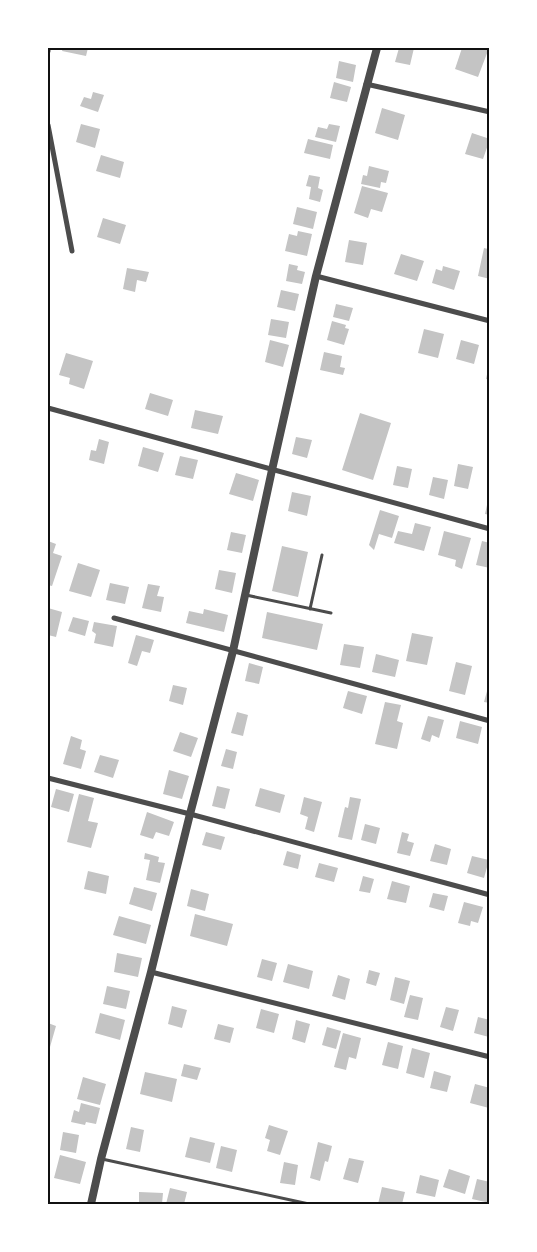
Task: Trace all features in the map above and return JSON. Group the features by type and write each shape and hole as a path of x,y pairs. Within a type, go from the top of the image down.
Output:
{"street":[{"path":"91,1204 101,1159 233,651 316,276 377,48"},
{"path":"366,84 490,112"},
{"path":"48,126 72,251"},
{"path":"316,276 490,321"},
{"path":"48,408 490,529"},
{"path":"114,618 490,721"},
{"path":"48,778 190,814 490,895"},
{"path":"151,972 490,1057"}],"lane":[{"path":"310,609 322,555"},
{"path":"245,595 330,613"},
{"path":"101,1159 309,1204"}],"building":[{"path":"63,48 88,48 86,56 62,51"},
{"path":"399,48 414,48 410,65 395,62"},
{"path":"462,48 489,48 478,77 455,69"},
{"path":"339,61 356,65 353,82 336,78"},
{"path":"334,82 351,87 347,102 330,98"},
{"path":"93,92 104,95 98,112 80,106 84,97 91,99"},
{"path":"382,108 405,115 398,140 375,133"},
{"path":"81,124 100,129 95,148 76,142"},
{"path":"329,124 340,126 336,142 315,137 318,127 327,129"},
{"path":"472,133 490,139 483,159 465,154"},
{"path":"308,139 333,145 330,159 304,153"},
{"path":"101,155 124,162 120,178 96,171"},
{"path":"369,166 389,171 386,183 381,182 380,188 361,184 363,175 367,176"},
{"path":"309,175 320,177 318,188 323,190 320,202 309,199 311,187 306,186"},
{"path":"362,186 388,193 382,212 371,209 368,218 354,213"},
{"path":"297,207 317,212 313,229 293,224"},
{"path":"103,218 126,225 120,244 97,237"},
{"path":"298,231 312,234 307,256 285,251 289,234 297,236"},
{"path":"349,240 367,243 363,265 345,262"},
{"path":"489,245 490,279 478,276 484,248 488,249"},
{"path":"401,254 424,261 417,281 394,274"},
{"path":"289,264 298,266 297,270 305,272 302,284 286,281"},
{"path":"443,266 460,271 454,290 432,283 436,269 442,271"},
{"path":"127,268 149,272 146,282 137,280 135,292 123,289"},
{"path":"281,290 299,294 295,311 277,307"},
{"path":"336,304 353,308 349,321 333,317"},
{"path":"271,319 289,322 286,338 268,335"},
{"path":"332,321 346,325 345,328 349,329 344,345 327,340"},
{"path":"424,329 444,334 438,358 418,353"},
{"path":"270,340 289,345 283,367 265,362"},
{"path":"461,340 479,345 474,364 456,359"},
{"path":"324,352 342,356 340,367 345,368 343,375 320,370"},
{"path":"66,353 93,361 84,389 69,384 70,378 59,375"},
{"path":"490,365 490,380 486,379"},
{"path":"150,393 173,400 168,416 145,409"},
{"path":"195,410 223,416 218,434 191,428"},
{"path":"360,413 391,423 373,480 342,470"},
{"path":"296,437 312,440 307,458 292,454"},
{"path":"99,439 109,442 104,464 89,460 91,450 96,451"},
{"path":"143,447 164,453 158,472 138,466"},
{"path":"180,456 198,460 193,479 175,475"},
{"path":"458,464 473,467 468,489 454,486"},
{"path":"397,466 412,469 408,488 393,485"},
{"path":"236,473 259,480 253,501 229,494"},
{"path":"433,477 448,480 444,499 429,495"},
{"path":"292,492 311,496 307,516 288,511"},
{"path":"490,496 490,515 485,514"},
{"path":"380,510 399,516 392,538 379,534 374,550 369,545"},
{"path":"415,523 431,527 424,551 394,543 398,531 412,534"},
{"path":"444,531 471,538 462,569 455,566 456,560 438,555"},
{"path":"231,532 246,535 242,553 227,550"},
{"path":"48,541 56,544 53,553 62,556 52,586 48,585"},
{"path":"482,541 490,543 490,568 476,565"},
{"path":"282,546 308,552 298,597 272,591"},
{"path":"78,563 100,570 91,597 69,591"},
{"path":"219,570 236,573 232,593 215,589"},
{"path":"110,583 129,587 125,604 106,600"},
{"path":"148,584 160,586 157,596 164,597 161,612 142,608"},
{"path":"48,608 62,612 56,637 48,635"},
{"path":"204,609 228,615 224,632 186,623 189,611 203,614"},
{"path":"267,612 323,624 317,650 262,638"},
{"path":"73,617 89,621 85,636 68,631"},
{"path":"94,622 117,626 113,647 94,643 96,634 92,631"},
{"path":"412,633 433,637 427,665 406,661"},
{"path":"136,635 154,640 150,653 142,651 137,666 128,663"},
{"path":"344,644 364,647 360,668 340,665"},
{"path":"376,654 399,660 395,677 372,672"},
{"path":"456,662 472,666 465,695 449,691"},
{"path":"249,663 263,667 259,684 245,681"},
{"path":"490,684 490,703 484,702"},
{"path":"173,685 187,688 183,705 169,701"},
{"path":"348,691 367,696 362,714 343,708"},
{"path":"385,702 401,705 397,721 403,723 397,749 375,744"},
{"path":"237,712 248,715 243,736 231,733"},
{"path":"428,716 444,720 439,738 432,735 430,742 421,739"},
{"path":"460,721 482,727 478,744 456,738"},
{"path":"180,732 198,738 191,757 173,751"},
{"path":"71,736 82,740 80,749 86,751 81,769 63,764"},
{"path":"226,749 237,752 233,769 221,766"},
{"path":"100,755 119,760 113,778 94,772"},
{"path":"169,770 189,776 182,799 163,794"},
{"path":"217,786 230,789 225,809 212,806"},
{"path":"260,788 285,795 280,813 255,806"},
{"path":"56,789 74,794 69,812 51,807"},
{"path":"79,794 94,798 88,821 98,823 91,848 67,842"},
{"path":"304,797 322,802 314,832 305,829 308,817 300,814"},
{"path":"350,797 361,799 352,840 338,837 345,807 348,808"},
{"path":"147,812 174,822 169,836 156,832 153,839 140,835"},
{"path":"365,824 380,828 376,844 361,840"},
{"path":"206,832 225,837 221,850 202,845"},
{"path":"402,832 409,834 407,841 414,843 410,856 397,853"},
{"path":"435,844 451,849 447,865 430,861"},
{"path":"287,851 301,855 298,869 283,865"},
{"path":"145,853 159,857 158,862 165,863 160,883 146,880 150,860 144,859"},
{"path":"472,856 489,860 484,878 467,873"},
{"path":"319,863 338,868 334,882 315,877"},
{"path":"88,871 109,876 106,894 84,889"},
{"path":"363,876 374,879 370,893 359,891"},
{"path":"392,881 410,886 406,903 387,899"},
{"path":"134,887 157,893 152,911 129,904"},
{"path":"191,889 209,894 205,911 187,906"},
{"path":"433,893 448,896 444,911 429,907"},
{"path":"464,902 483,907 478,923 471,921 470,926 458,923"},
{"path":"195,914 233,924 227,946 190,936"},
{"path":"119,916 151,925 146,944 113,935"},
{"path":"117,953 142,958 138,977 114,972"},
{"path":"262,959 277,963 272,981 257,977"},
{"path":"288,964 313,971 309,989 283,982"},
{"path":"369,970 380,973 376,986 366,983"},
{"path":"338,975 350,979 345,1000 332,996"},
{"path":"395,977 410,981 404,1004 390,1000"},
{"path":"107,986 130,991 126,1009 103,1004"},
{"path":"410,995 423,998 418,1020 404,1017"},
{"path":"172,1006 187,1010 182,1028 168,1024"},
{"path":"446,1007 459,1010 453,1031 440,1027"},
{"path":"261,1009 279,1014 274,1033 256,1028"},
{"path":"100,1013 125,1020 120,1040 95,1033"},
{"path":"478,1017 490,1020 489,1037 474,1033"},
{"path":"296,1020 310,1024 305,1043 292,1039"},
{"path":"48,1023 56,1026 48,1054"},
{"path":"218,1024 234,1028 230,1043 214,1039"},
{"path":"327,1027 341,1031 336,1049 322,1045"},
{"path":"343,1033 361,1038 356,1059 349,1057 346,1070 334,1067"},
{"path":"388,1042 403,1046 398,1069 382,1065"},
{"path":"412,1048 430,1053 424,1078 406,1073"},
{"path":"184,1064 201,1068 197,1080 181,1076"},
{"path":"434,1071 451,1076 447,1092 430,1088"},
{"path":"145,1072 177,1079 172,1102 140,1094"},
{"path":"83,1077 106,1084 100,1105 77,1099"},
{"path":"475,1084 490,1088 489,1108 470,1103"},
{"path":"81,1103 100,1108 96,1124 86,1122 85,1125 71,1122 74,1110 79,1112"},
{"path":"269,1125 288,1131 280,1155 267,1151 270,1140 265,1138"},
{"path":"131,1127 144,1130 140,1152 126,1149"},
{"path":"63,1132 79,1135 76,1153 60,1150"},
{"path":"190,1137 215,1143 210,1163 185,1157"},
{"path":"318,1142 332,1146 328,1162 325,1161 320,1181 310,1178"},
{"path":"221,1146 237,1150 232,1172 216,1168"},
{"path":"60,1155 86,1162 80,1184 54,1178"},
{"path":"349,1158 364,1161 358,1183 343,1179"},
{"path":"284,1162 298,1165 295,1185 280,1183"},
{"path":"449,1169 470,1176 465,1194 443,1187"},
{"path":"420,1175 439,1180 435,1197 416,1193"},
{"path":"477,1179 490,1182 490,1203 472,1199"},
{"path":"382,1187 405,1192 402,1204 378,1204"},
{"path":"170,1188 187,1192 184,1204 166,1204"},
{"path":"139,1192 163,1193 162,1204 139,1204"}]}
